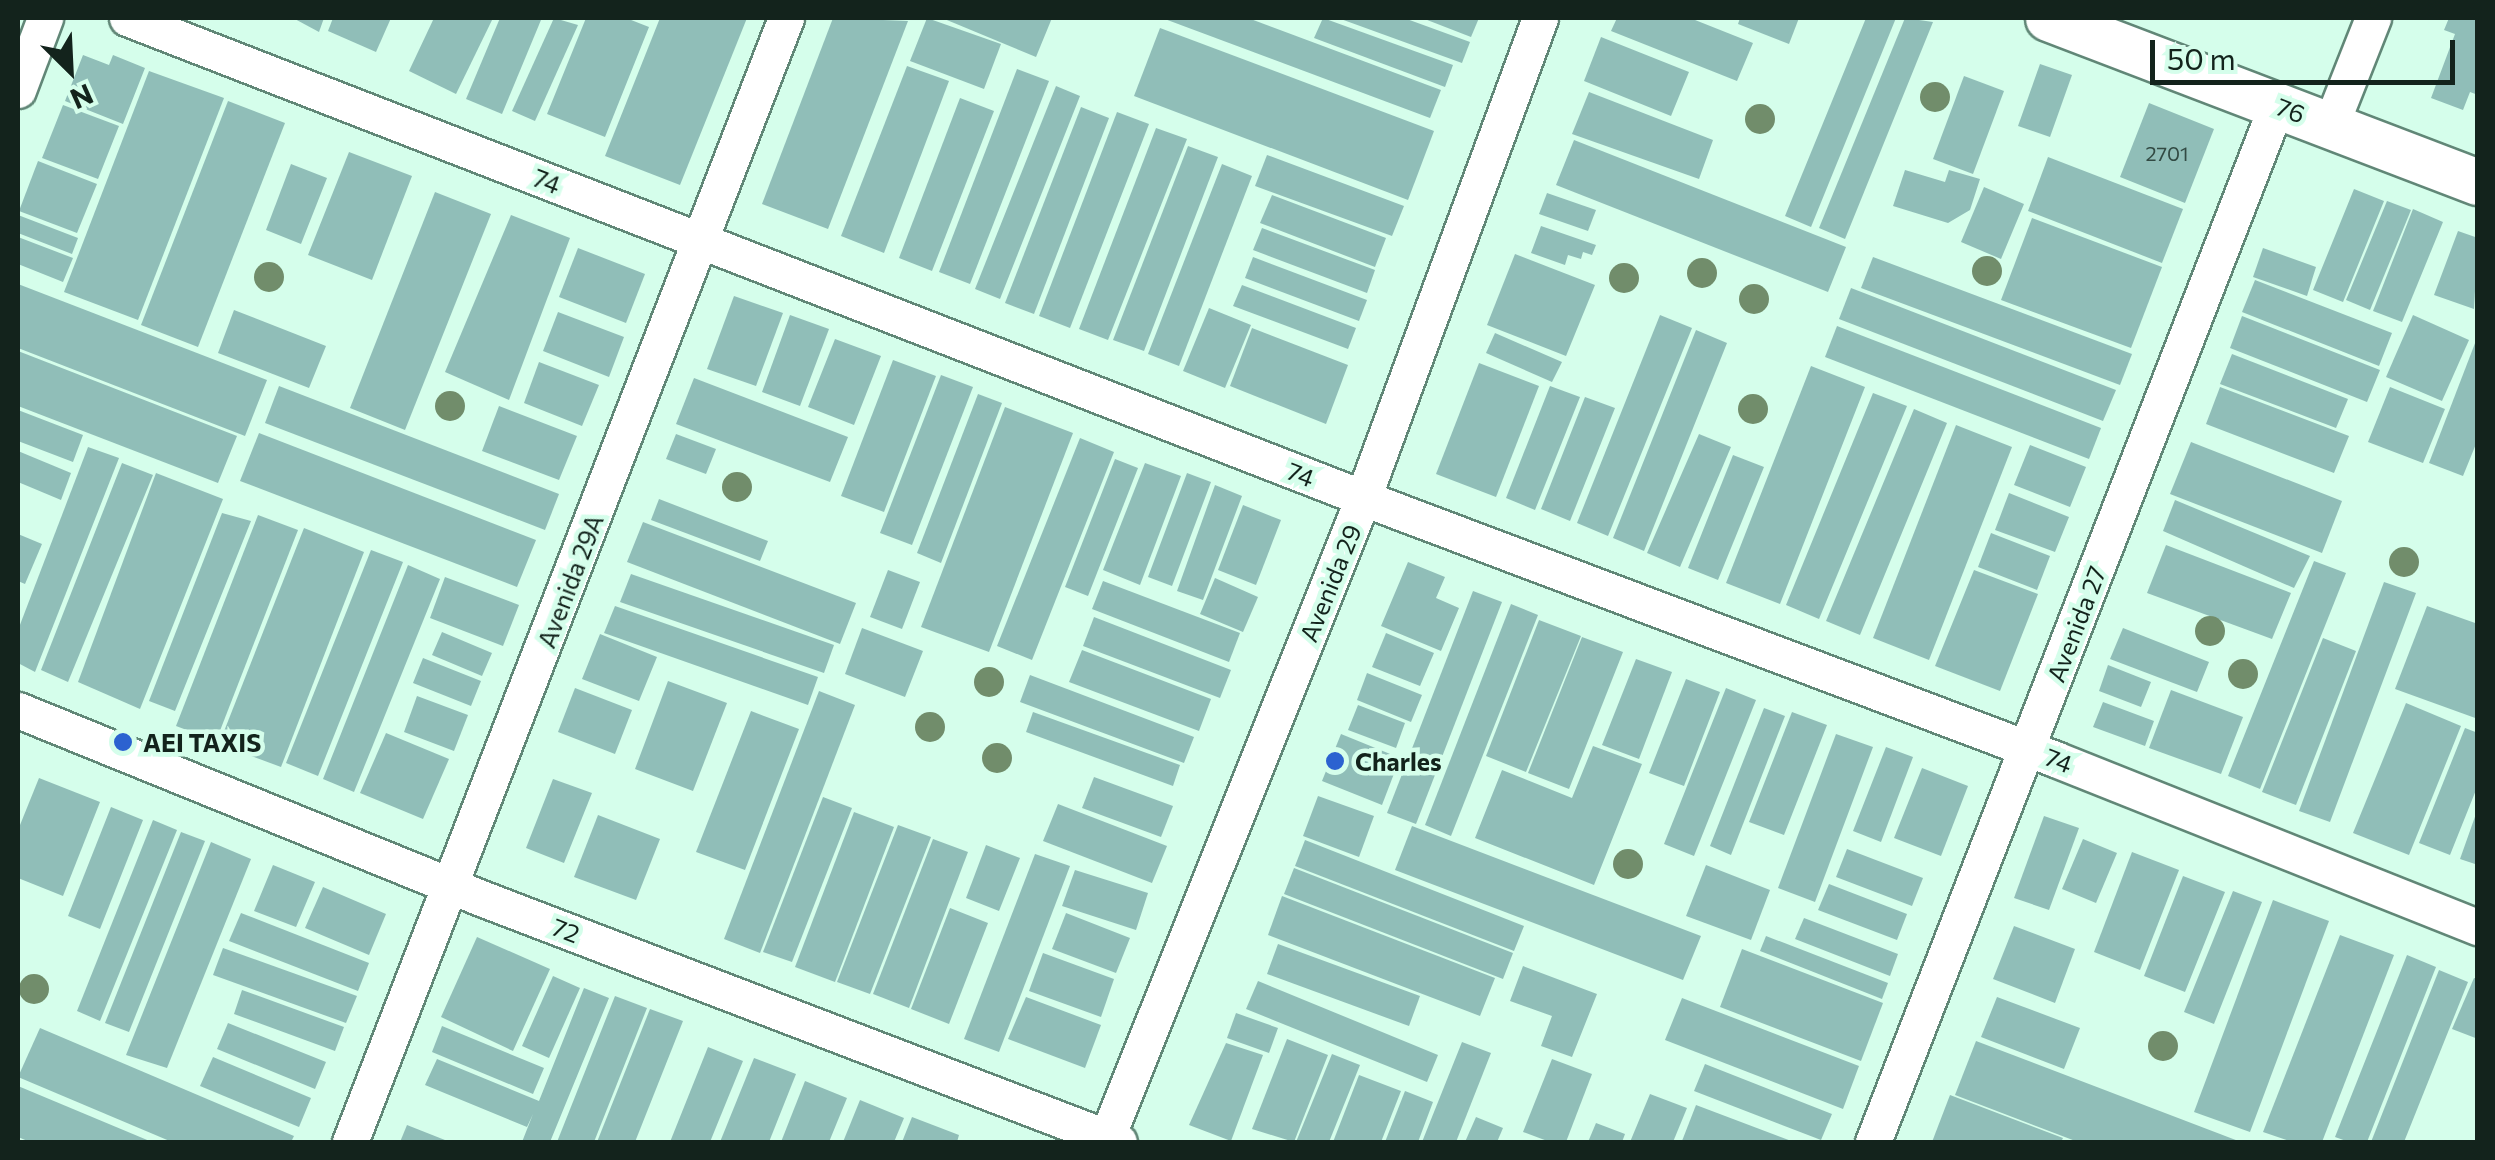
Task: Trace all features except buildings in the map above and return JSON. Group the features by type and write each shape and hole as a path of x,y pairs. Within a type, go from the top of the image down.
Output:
{"street":[{"path":"18,90 45,18"},
{"name":"74","path":"127,18 1363,498 2028,748 2478,926"},
{"name":"Avenida 29A","path":"350,1142 703,242 786,18"},
{"name":"Avenida 29","path":"1110,1141 1363,498 1540,18"},
{"name":"76","path":"2048,18 2478,182"},
{"path":"2330,124 2373,18"},
{"name":"Avenida 27","path":"1873,1142 2276,104"},
{"name":"72","path":"18,710 450,885 1110,1141"}],"place":[{"name":"AEI TAXIS","path":"123,742"},
{"name":"Charles","path":"1335,761"}]}
